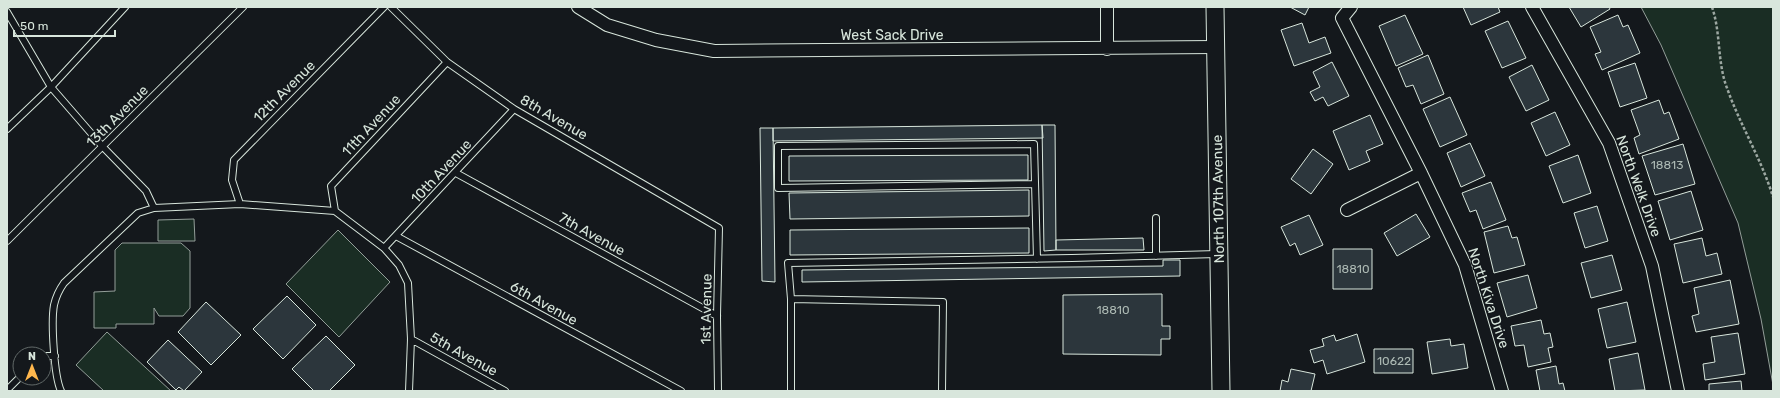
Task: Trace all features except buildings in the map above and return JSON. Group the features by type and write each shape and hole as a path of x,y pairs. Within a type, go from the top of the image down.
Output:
{"main road":[{"name":"North 107th Avenue","path":"1215,7 1221,391"}],"street":[{"name":"West Sack Drive","path":"578,7 608,25 656,40 714,51 1215,47"},
{"path":"1107,7 1107,48"},
{"name":"North Kiva Drive","path":"1351,7 1342,18 1422,173 1465,265 1502,391"},
{"name":"North Welk Drive","path":"1532,7 1609,143 1652,266 1678,391"},
{"path":"1347,210 1422,173"}],"lane":[{"path":"11,7 7,12 51,86 103,147 146,191 154,208"},
{"path":"7,129 51,86 124,7"},
{"name":"13th Avenue","path":"7,241 243,7"},
{"name":"12th Avenue","path":"240,204 232,180 234,160 384,7"},
{"name":"8th Avenue","path":"391,7 447,62 514,109 720,228"},
{"name":"11th Avenue","path":"336,211 331,186 447,62"},
{"name":"10th Avenue","path":"384,248 456,173 514,109"},
{"path":"1035,184 778,188 778,146 1034,144 1035,184 1036,259"},
{"name":"7th Avenue","path":"456,173 717,316"},
{"path":"61,391 55,373 54,307 57,293 64,283 138,213 154,208 240,204 336,211 384,248 399,265 408,283 411,339 409,391"},
{"path":"1156,218 1156,256"},
{"name":"1st Avenue","path":"718,391 717,316 720,228"},
{"name":"6th Avenue","path":"396,236 681,391"},
{"path":"791,391 791,299 788,263 1219,254"},
{"path":"791,299 943,302 942,391"},
{"name":"5th Avenue","path":"411,339 506,391"}],"path":[{"path":"1712,7 1718,23 1726,86 1760,160 1773,197"}],"green space":[{"path":"1641,7 1773,7 1773,385 1761,319 1738,223 1661,45"},
{"path":"194,219 195,241 158,241 158,220"},
{"path":"338,230 390,282 339,337 286,284"},
{"path":"122,243 181,243 190,251 190,308 183,316 159,316 154,308 154,324 116,324 116,328 94,328 94,292 115,291 115,250"},
{"path":"107,332 171,391 104,391 76,365"}]}
